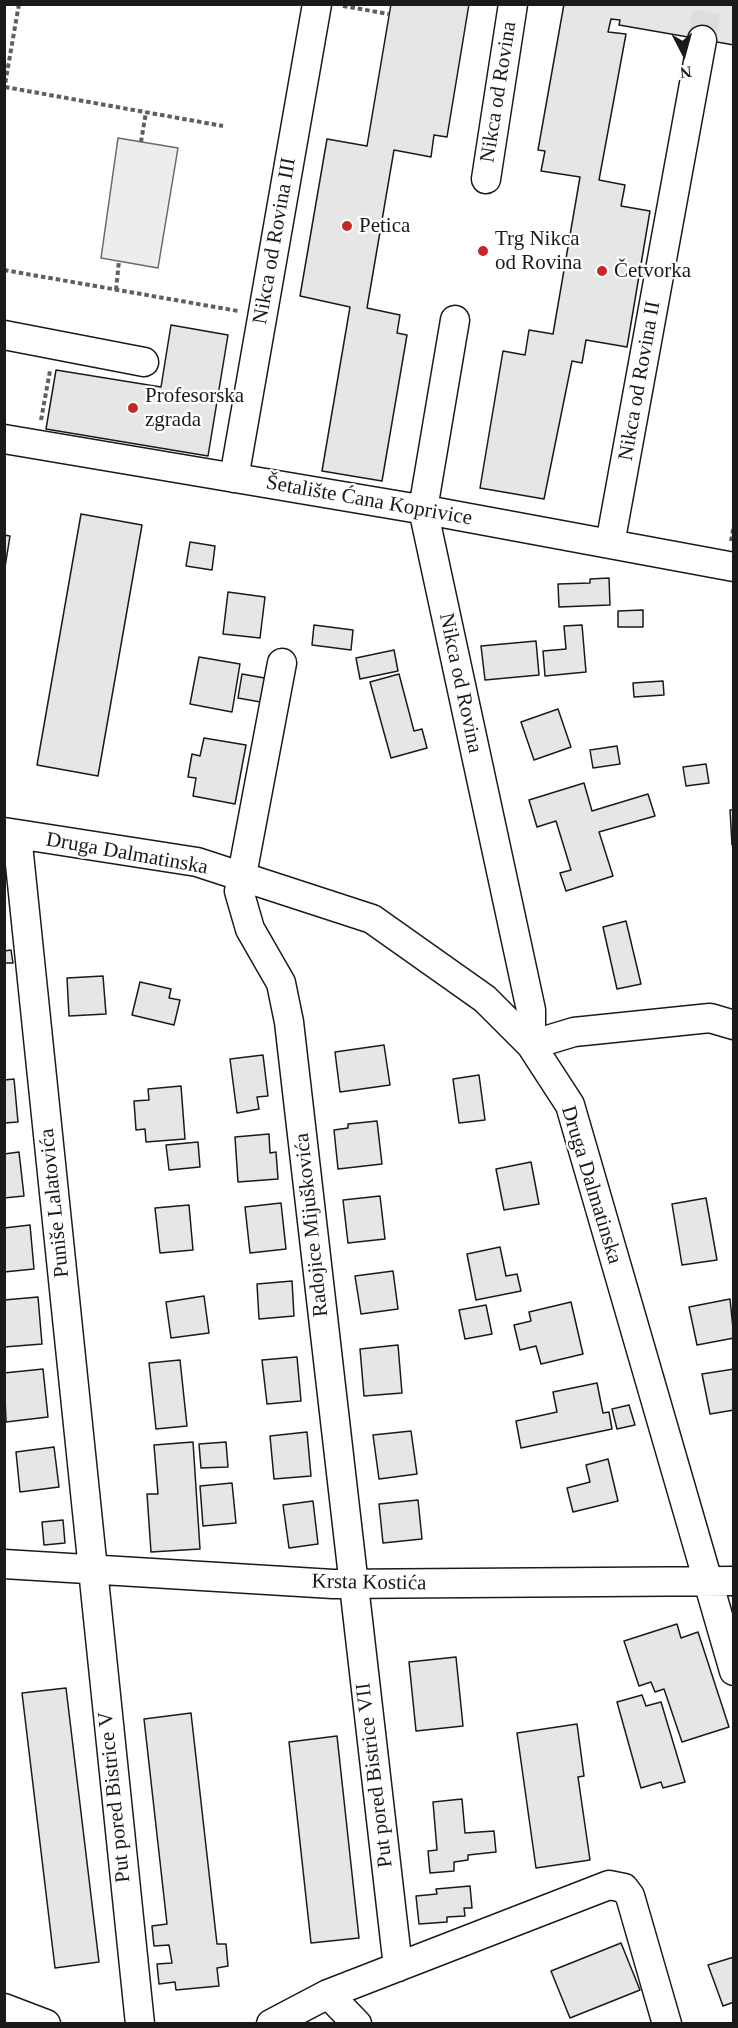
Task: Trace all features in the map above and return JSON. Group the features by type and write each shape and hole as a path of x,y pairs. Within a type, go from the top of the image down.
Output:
{"street":[{"name":"Nikca od Rovina III","path":"234,478 317,4"},
{"name":"Nikca od Rovina","path":"486,179 513,4"},
{"name":"Nikca od Rovina II","path":"610,544 702,40"},
{"name":"Nikca od Rovina","path":"455,320 423,509 531,1010 531,1045"},
{"path":"4,335 144,362"},
{"name":"Šetalište Ćana Koprivice","path":"4,439 423,509 734,567"},
{"name":"Radojice Mijuškovića","path":"282,663 240,876 242,907 250,929 281,983 289,1022 353,1584"},
{"name":"Druga Dalmatinska","path":"11,833 197,862 372,919 485,999 531,1045 570,1105 720,1581 734,1671"},
{"name":"Puniše Lalatovića","path":"11,833 92,1571"},
{"path":"531,1045 574,1032 710,1018 734,1025"},
{"name":"Krsta Kostića","path":"4,1564 92,1571 353,1584 720,1581"},
{"name":"Put pored Bistrice V","path":"92,1571 140,2024"},
{"name":"Put pored Bistrice VII","path":"353,1584 398,1967"},
{"path":"271,2024 328,1994 609,1885 624,1888 630,1896 668,2024"},
{"path":"328,1994 357,2024"},
{"path":"4,2008 46,2024"}],"path":[{"path":"19,4 5,88 223,126"},
{"path":"334,4 389,14"},
{"path":"141,142 146,112"},
{"path":"116,290 119,261"},
{"path":"4,270 262,315"},
{"path":"37,445 51,365"}],"shaded area":[{"path":"118,138 178,148 158,268 101,258"}],"building":[{"name":"Petica","path":"391,4 469,4 447,137 434,135 431,157 394,150 367,308 400,315 397,333 407,335 382,481 322,471 350,307 300,296 327,139 367,146"},
{"name":"Četvorka","path":"564,4 734,4 734,45 619,25 620,20 611,19 608,32 626,34 599,180 625,185 621,206 650,211 627,347 586,340 582,363 572,361 544,499 480,488 503,351 525,355 529,330 553,334 580,177 541,171 545,151 538,150"},
{"name":"Profesorska zgrada","path":"171,325 228,335 208,456 46,429 56,370 161,387"},
{"path":"81,514 142,525 98,776 37,765"},
{"path":"4,535 10,536 5,567 4,566"},
{"path":"190,542 215,546 212,570 186,566"},
{"path":"609,578 610,605 559,607 558,584 590,583 590,579"},
{"path":"228,592 265,597 260,638 223,634"},
{"path":"643,610 643,627 618,627 618,611"},
{"path":"314,625 353,630 351,650 312,645"},
{"path":"582,625 586,672 545,676 543,651 566,649 564,626"},
{"path":"536,641 539,675 485,680 481,646"},
{"path":"394,650 398,671 360,679 356,658"},
{"path":"199,657 240,664 232,712 190,704"},
{"path":"242,674 270,679 266,703 238,698"},
{"path":"399,674 414,731 422,729 427,748 391,758 370,682"},
{"path":"663,681 664,695 634,697 633,683"},
{"path":"558,709 571,747 534,760 521,722"},
{"path":"204,738 246,745 235,804 193,796 196,778 188,777 192,754 200,756"},
{"path":"617,746 620,764 593,768 590,750"},
{"path":"706,764 709,783 686,786 683,767"},
{"path":"584,783 592,811 648,794 655,816 599,832 613,876 566,891 560,873 571,870 556,821 537,827 529,800"},
{"path":"730,810 734,810 734,845 732,845"},
{"path":"626,921 641,984 617,989 603,927"},
{"path":"11,950 13,963 4,963 4,951"},
{"path":"103,976 106,1014 69,1016 67,978"},
{"path":"140,982 171,989 169,998 180,1000 174,1025 132,1015"},
{"path":"384,1045 390,1085 340,1092 335,1052"},
{"path":"263,1055 268,1096 257,1097 259,1109 237,1113 230,1059"},
{"path":"479,1075 485,1120 459,1123 453,1079"},
{"path":"14,1079 18,1122 4,1123 4,1080"},
{"path":"181,1086 185,1139 146,1142 145,1129 136,1130 134,1101 149,1100 148,1089"},
{"path":"377,1121 382,1164 338,1169 334,1130 348,1128 348,1124"},
{"path":"269,1134 270,1153 276,1152 278,1179 238,1182 235,1137"},
{"path":"198,1142 200,1167 169,1170 166,1145"},
{"path":"19,1152 24,1196 4,1198 4,1154"},
{"path":"531,1162 539,1204 504,1210 496,1169"},
{"path":"380,1196 385,1239 348,1243 343,1200"},
{"path":"706,1198 717,1260 682,1265 672,1204"},
{"path":"281,1203 286,1249 250,1253 245,1207"},
{"path":"189,1205 193,1250 160,1253 155,1208"},
{"path":"30,1225 34,1269 4,1272 4,1228"},
{"path":"500,1247 506,1276 517,1274 521,1291 476,1300 467,1254"},
{"path":"393,1271 398,1309 361,1314 355,1276"},
{"path":"292,1281 294,1316 259,1319 257,1284"},
{"path":"204,1296 209,1333 171,1338 166,1302"},
{"path":"38,1297 42,1344 4,1347 4,1300"},
{"path":"730,1299 734,1338 697,1345 689,1307"},
{"path":"571,1302 583,1354 541,1364 536,1346 520,1350 514,1325 531,1321 529,1312"},
{"path":"486,1305 492,1334 465,1339 459,1310"},
{"path":"398,1345 402,1393 364,1396 360,1349"},
{"path":"297,1357 301,1401 267,1404 262,1360"},
{"path":"180,1360 187,1426 156,1429 149,1363"},
{"path":"43,1369 48,1417 6,1422 4,1373"},
{"path":"734,1369 734,1410 710,1414 702,1374"},
{"path":"597,1383 603,1413 609,1412 612,1429 521,1448 516,1421 557,1412 553,1392"},
{"path":"629,1405 635,1425 617,1429 612,1409"},
{"path":"411,1431 417,1474 379,1479 373,1435"},
{"path":"307,1432 311,1476 274,1479 270,1436"},
{"path":"193,1442 200,1549 151,1552 147,1494 158,1494 154,1445"},
{"path":"226,1442 228,1467 201,1468 199,1444"},
{"path":"54,1447 59,1487 20,1492 16,1452"},
{"path":"608,1459 618,1501 573,1512 567,1488 590,1482 586,1465"},
{"path":"232,1483 236,1523 203,1526 200,1486"},
{"path":"418,1500 422,1539 383,1543 379,1504"},
{"path":"313,1501 318,1544 289,1548 283,1505"},
{"path":"63,1520 65,1543 44,1545 42,1522"},
{"path":"677,1624 681,1638 698,1632 729,1727 682,1742 664,1689 655,1692 651,1682 639,1686 624,1641"},
{"path":"456,1657 463,1726 416,1731 409,1662"},
{"path":"66,1688 99,1962 55,1968 22,1693"},
{"path":"642,1695 646,1706 661,1702 685,1782 663,1788 661,1782 641,1788 617,1702"},
{"path":"191,1713 217,1944 226,1944 228,1966 217,1968 219,1986 176,1990 175,1982 159,1984 157,1964 172,1963 169,1945 154,1946 152,1926 167,1924 144,1719"},
{"path":"577,1724 584,1776 578,1777 590,1860 536,1868 517,1733"},
{"path":"337,1736 359,1938 311,1943 289,1742"},
{"path":"462,1799 465,1833 494,1831 496,1852 468,1855 468,1860 454,1862 454,1871 430,1873 428,1851 437,1850 433,1802"},
{"path":"470,1886 472,1908 464,1908 465,1916 447,1917 447,1922 419,1924 416,1896 437,1894 436,1889"},
{"path":"621,1943 640,1990 570,2018 551,1971"},
{"path":"734,1957 734,2002 723,2006 708,1965"}],"tunnel":[{"path":"702,40 708,4"}],"place":[{"name":"Petica","path":"347,226"},
{"name":"Trg Nikca od Rovina","path":"483,251"},
{"name":"Četvorka","path":"602,271"},
{"name":"Profesorska zgrada","path":"133,408"}]}
